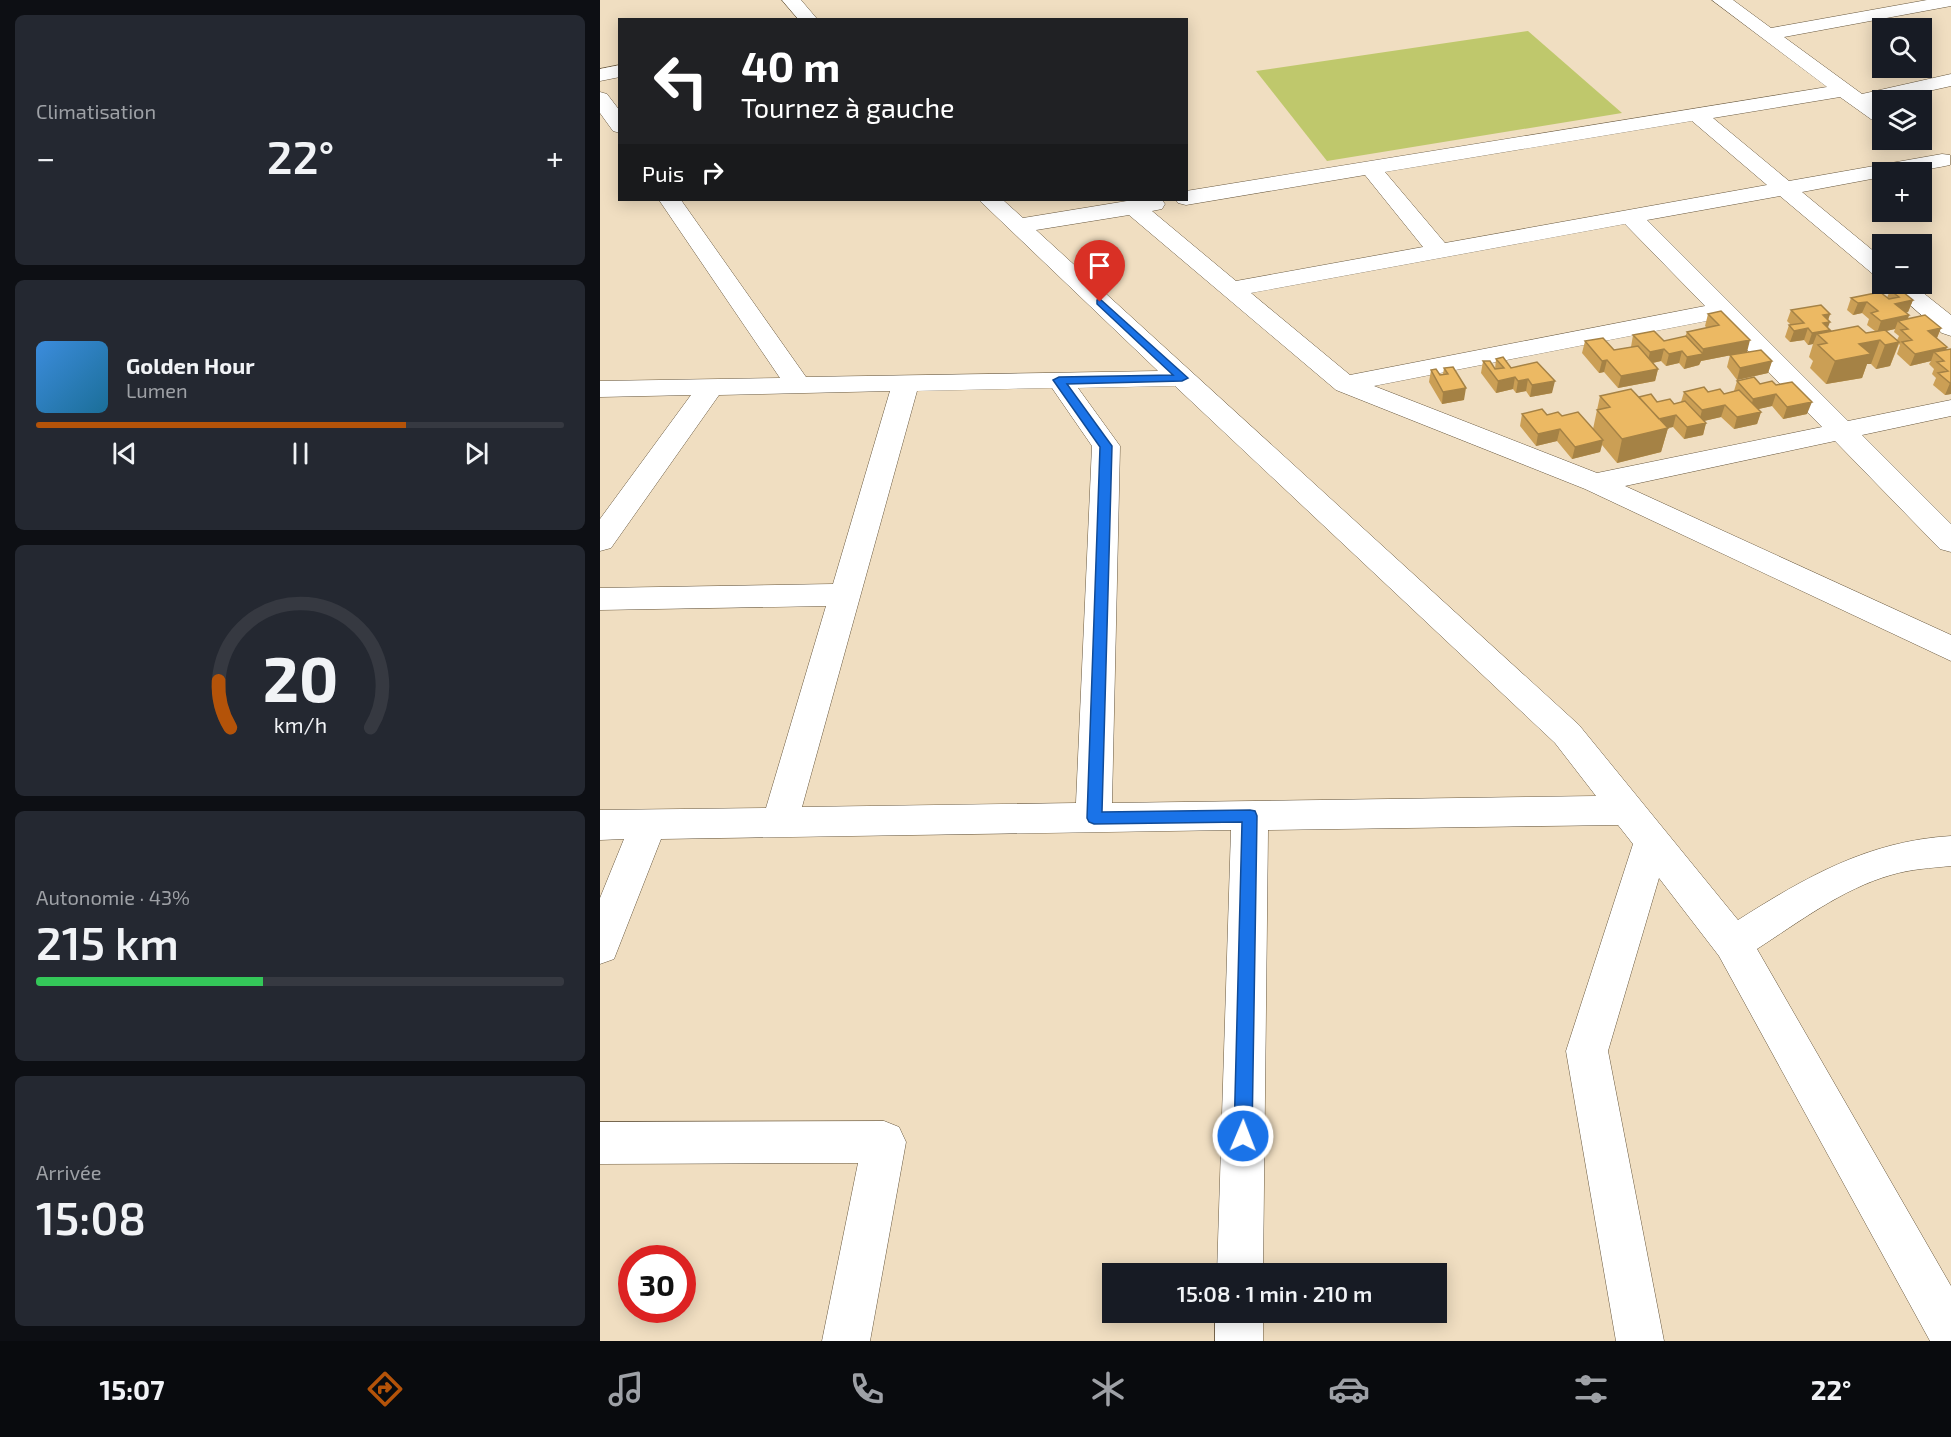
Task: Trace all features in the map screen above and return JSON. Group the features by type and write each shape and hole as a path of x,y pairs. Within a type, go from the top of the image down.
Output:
{"street":[{"path":"791,0 807,18"},
{"path":"1721,0 1872,110"},
{"path":"1769,34 1951,1"},
{"path":"600,75 618,71"},
{"path":"1188,198 1696,114 1951,80"},
{"path":"600,98 618,124"},
{"path":"1696,114 1872,262"},
{"path":"1928,150 1947,164"},
{"path":"1231,289 1786,189 1947,164"},
{"path":"1370,168 1439,251"},
{"path":"671,201 798,385"},
{"path":"991,201 1567,734 1733,944 1951,1332"},
{"path":"1018,226 1173,201"},
{"path":"1133,207 1345,384 1595,483 1951,649"},
{"path":"1631,217 1951,542"},
{"path":"1910,294 1951,328"},
{"path":"1345,384 1723,310"},
{"path":"600,389 1182,378"},
{"path":"1059,380 1106,446 1094,818"},
{"path":"780,822 906,383"},
{"path":"600,542 711,387"},
{"path":"1595,483 1951,408"},
{"path":"600,599 845,595"},
{"path":"600,825 1250,816 1640,826"},
{"path":"1240,1263 1250,816"},
{"path":"600,947 648,824"},
{"path":"1640,826 1587,1052 1640,1341"},
{"path":"1733,944 1837,879 1884,862 1937,851 1951,851"},
{"path":"600,1143 884,1142 846,1341"},
{"path":"1239,1323 1239,1341"}],"green space":[{"path":"1528,31 1622,113 1327,161 1256,71"}],"building":[{"path":"1872,294 1883,294 1889,299 1899,297 1895,294 1906,294 1913,300 1895,304 1909,315 1881,321 1871,313 1878,311 1867,302 1858,303 1851,298"},
{"path":"1821,305 1830,314 1823,315 1830,322 1823,323 1830,330 1812,333 1808,328 1794,331 1789,325 1804,323 1791,310"},
{"path":"1721,311 1750,340 1703,349 1687,332 1719,325 1708,314"},
{"path":"1925,315 1941,328 1928,331 1947,347 1915,354 1902,342 1912,340 1901,330 1908,329 1898,321"},
{"path":"1858,326 1866,333 1885,330 1899,342 1885,345 1880,340 1859,344 1871,354 1835,361 1818,345 1827,343 1817,334"},
{"path":"1654,331 1664,341 1686,336 1703,354 1687,357 1682,351 1669,354 1664,349 1650,352 1633,335"},
{"path":"1603,338 1614,350 1638,346 1658,369 1621,376 1607,360 1602,361 1585,341"},
{"path":"1951,349 1950,383 1938,373 1948,371 1937,362 1944,361 1934,352"},
{"path":"1761,350 1772,361 1740,368 1730,355"},
{"path":"1503,357 1511,368 1537,362 1555,381 1532,385 1528,379 1518,381 1515,377 1498,381 1483,361 1490,361 1495,369 1504,368 1496,359"},
{"path":"1453,367 1466,388 1443,392 1431,370 1436,369 1440,375 1448,374 1444,368"},
{"path":"1754,377 1760,384 1772,381 1776,385 1792,382 1812,402 1787,407 1776,394 1753,399 1737,381"},
{"path":"1704,387 1708,392 1720,389 1724,394 1739,390 1761,412 1737,417 1725,405 1702,410 1684,392"},
{"path":"1631,389 1668,428 1622,439 1597,410 1610,407 1600,396"},
{"path":"1651,394 1657,402 1670,399 1674,404 1685,401 1706,423 1687,427 1676,415 1659,419 1639,397"},
{"path":"1542,409 1547,415 1558,412 1562,416 1578,412 1603,440 1575,447 1560,429 1538,434 1522,414"}],"route":[{"path":"1100,302 1182,378 1059,380 1106,446 1094,818 1250,816 1243,1136"}]}
